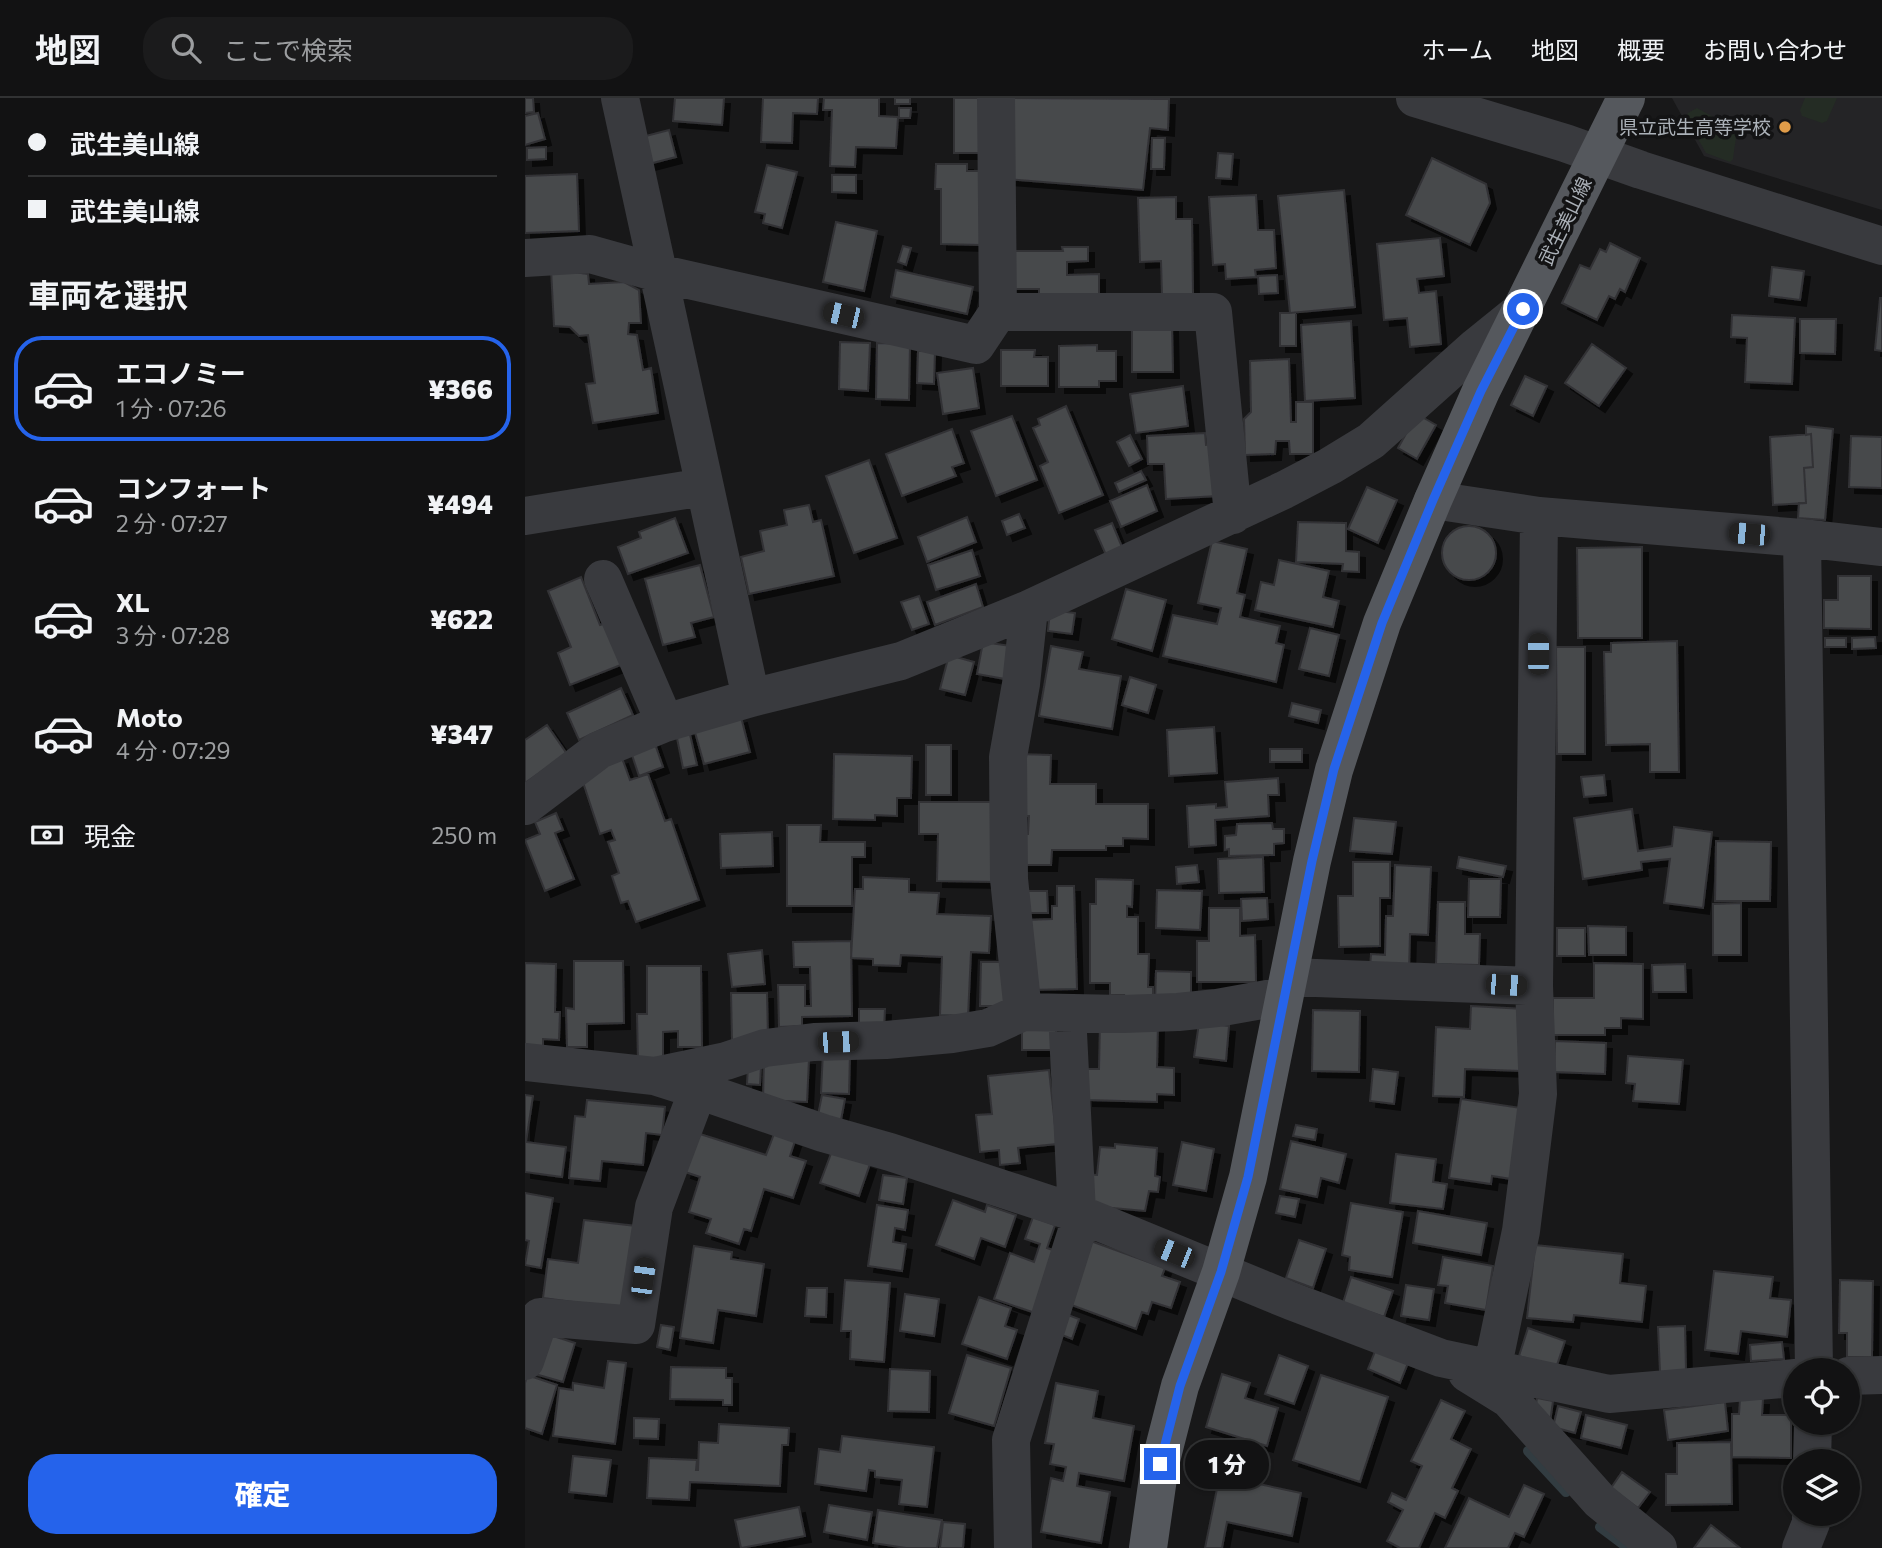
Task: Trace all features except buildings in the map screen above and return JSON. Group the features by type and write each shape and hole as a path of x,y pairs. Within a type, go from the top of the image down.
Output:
{"main road":[{"name":"武生美山線","path":"1148,1548 1160,1464 1180,1386 1221,1272 1248,1177 1312,861 1334,769 1382,623 1481,391 1626,98"}],"street":[{"path":"620,98 751,698"},
{"path":"525,258 590,254 658,273 976,345 998,312 996,98"},
{"path":"1415,98 1882,246"},
{"path":"525,806 599,750 665,723 751,698 901,661 1029,609 1330,467 1370,441 1466,355 1523,309"},
{"path":"998,312 1213,312 1233,514"},
{"path":"525,516 704,487"},
{"path":"1433,500 1539,516 1882,547"},
{"path":"1492,1370 1521,1231 1538,1094 1534,986 1539,516"},
{"path":"1802,538 1814,1358"},
{"path":"603,579 665,723"},
{"path":"1023,1012 1009,879 1008,757 1021,684 1029,609"},
{"path":"654,1076 726,1061 765,1048 814,1042 886,1040 988,1028 1023,1012 1178,1012 1217,1008 1286,986 1534,986"},
{"path":"1013,1548 1011,1440 1080,1214 1067,1013"},
{"path":"525,1062 654,1076 698,1090 823,1133 1080,1214 1291,1301 1441,1358 1609,1394 1783,1379"},
{"path":"525,1361 540,1317 636,1325 654,1207 698,1090"},
{"path":"1441,1358 1509,1399 1600,1501 1658,1548"},
{"path":"1860,1376 1882,1375"},
{"path":"1801,1548 1810,1526"}],"shaded area":[{"name":"県立武生高等学校","path":"1672,98 1882,98 1882,210 1704,156"},
{"path":"1805,98 1837,98 1827,121 1822,123 1802,116 1800,110"},
{"path":"1697,108 1737,130 1733,159 1730,162 1706,153 1686,117"}],"waterway":[{"path":"1528,1451 1566,1492"},
{"path":"1600,1527 1628,1548"}],"place":[{"name":"県立武生高等学校","path":"1785,127"}],"route":[{"path":"1160,1464 1180,1386 1221,1272 1248,1177 1312,861 1334,769 1382,623 1481,391 1523,309"}]}
